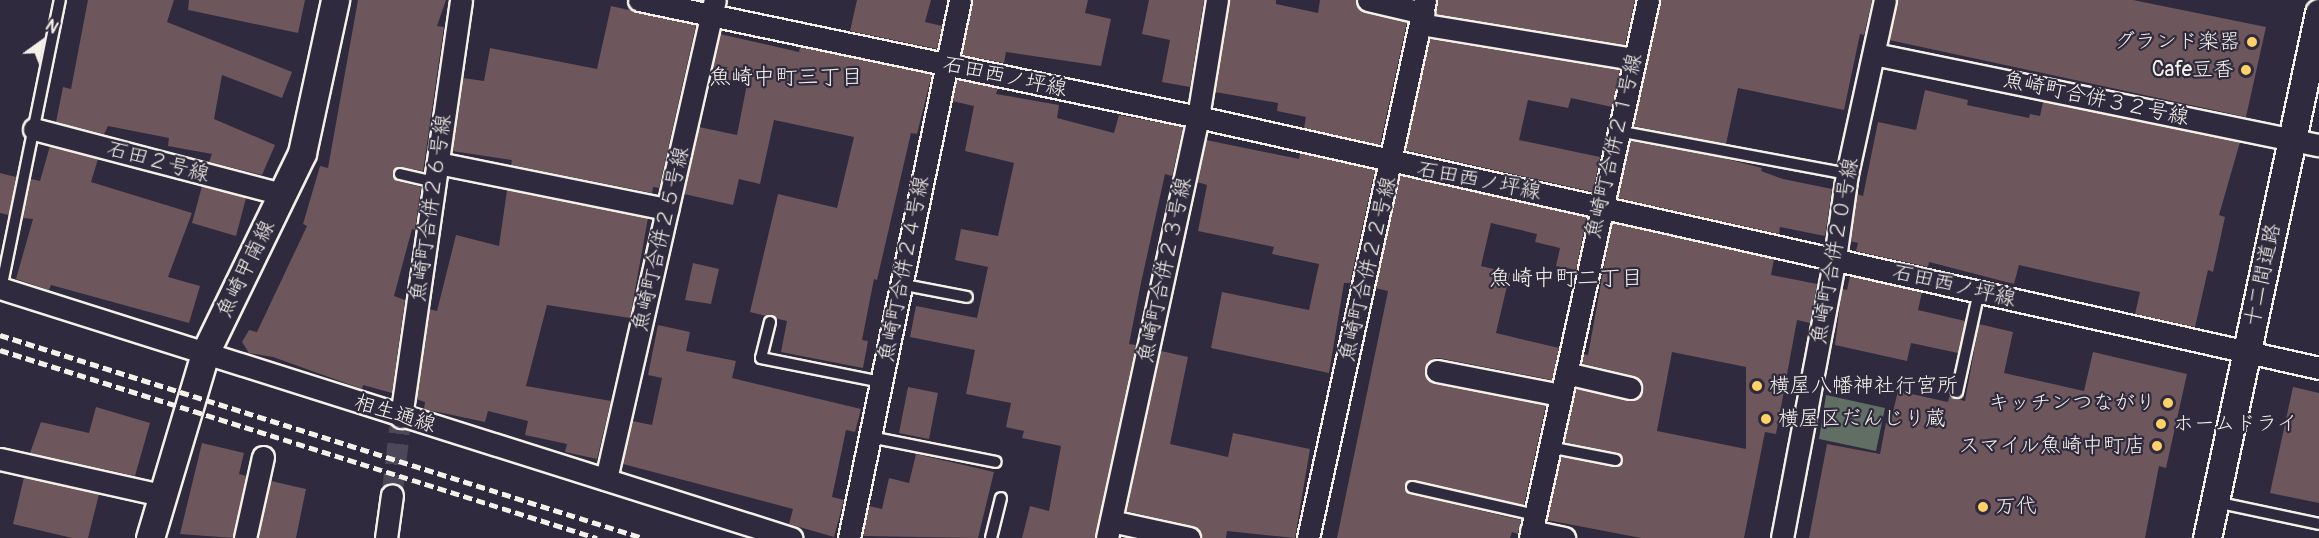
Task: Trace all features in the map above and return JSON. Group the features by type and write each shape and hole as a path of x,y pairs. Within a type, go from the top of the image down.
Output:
{"street":[{"name":"魚崎甲南線","path":"150,538 205,353 302,153 335,0"},
{"name":"魚崎町合併２６号線","path":"401,417 461,0"},
{"name":"石田西ノ坪線","path":"639,0 713,8 945,64 1198,117 1391,163 1835,258 2319,369"},
{"name":"魚崎町合併２４号線","path":"849,538 960,0"},
{"name":"魚崎町合併２３号線","path":"1109,530 1198,117 1217,0"},
{"path":"1368,0 1634,58"},
{"name":"魚崎町合併２１号線","path":"1532,528 1600,206 1647,0"},
{"name":"魚崎町合併２０号線","path":"1782,538 1835,258 1847,174 1885,0"},
{"name":"魚崎町合併２５号線","path":"606,479 713,8"},
{"name":"魚崎町合併２２号線","path":"1308,538 1423,12"},
{"name":"十二間道路","path":"2207,538 2319,13"},
{"name":"魚崎町合併３２号線","path":"1874,54 2319,145"},
{"name":"石田２号線","path":"34,129 282,194"},
{"path":"436,173 667,209"},
{"name":"相生通線","path":"1,289 401,417 791,538"},
{"path":"1437,371 1560,395"},
{"path":"1566,373 1630,387"},
{"path":"245,538 264,458"},
{"path":"0,459 161,495"},
{"path":"387,538 392,495"},
{"path":"1532,528 1564,538"},
{"path":"1109,530 1189,538"}],"lane":[{"path":"1,289 60,0"},
{"path":"1618,131 1847,174"},
{"path":"400,174 436,173"},
{"path":"900,284 967,297"},
{"path":"1957,392 1979,291"},
{"path":"770,322 761,358 881,382"},
{"path":"870,437 996,462"},
{"path":"1549,447 1616,460"},
{"path":"1412,487 1532,528"},
{"path":"991,538 1001,498"},
{"path":"2215,502 2319,524"}],"green space":[{"path":"1826,395 1885,408 1876,451 1819,439"}],"building":[{"path":"88,0 174,0 167,22 292,72 282,98 222,75 214,119 275,145 262,175 209,162 212,154 168,146 169,138 108,126 104,134 56,122 63,87 71,89"},
{"path":"189,0 305,0 298,33 188,10"},
{"path":"358,0 446,0 437,26 444,27 423,171 398,167 393,173 398,181 421,187 415,230 412,229 394,296 405,300 392,393 363,385 362,389 273,357 249,353 242,342 249,330 257,332 307,226 303,224 320,166 328,168"},
{"path":"857,0 931,0 925,22 942,26 937,49 850,31"},
{"path":"973,0 1088,0 1085,13 1111,19 1101,66 1006,52 1004,63 962,55"},
{"path":"1149,0 1204,0 1190,87 1162,82 1170,40 1142,34"},
{"path":"1229,0 1276,0 1276,4 1318,13 1320,0 1356,0 1365,12 1407,22 1380,145 1304,128 1306,117 1277,111 1278,103 1215,92"},
{"path":"1437,0 1635,0 1625,45 1435,14"},
{"path":"1660,0 1872,0 1864,35 1860,34 1844,110 1738,88 1726,144 1633,126"},
{"path":"1897,0 2133,0 2266,27 2246,117 1889,40"},
{"path":"611,6 696,25 659,188 653,187 652,193 511,165 512,160 452,151 463,78 484,81 490,48 597,69"},
{"path":"720,34 799,52 800,47 932,74 917,134 911,133 877,280 874,279 862,340 868,341 863,368 781,352 787,321 750,312 778,194 837,208 854,137 774,120 760,184 739,179 733,205 684,194 699,127 737,135 747,84 711,76"},
{"path":"1430,39 1620,70 1612,107 1571,98 1568,108 1528,100 1519,140 1600,157 1593,192 1405,150"},
{"path":"957,80 998,88 996,94 1059,105 1057,118 1114,133 1119,115 1183,127 1172,176 1165,174 1141,283 1129,344 1136,345 1095,538 1022,538 1030,506 1049,511 1061,446 1022,438 1024,431 1006,427 1011,403 966,394 975,350 910,337 916,306 977,318 988,267 955,260 961,229 998,236 1014,163 965,151 974,106 952,101"},
{"path":"1925,90 1968,100 1967,105 2029,118 2030,114 2040,116 2043,102 2240,142 2219,215 2225,217 2213,272 2208,270 2195,327 2135,314 2140,292 2019,265 2014,284 1929,262 1928,267 1856,251 1858,243 1850,241 1857,194 1863,196 1878,122 1916,130"},
{"path":"1206,140 1299,159 1300,153 1375,170 1350,283 1344,283 1329,373 1211,348 1222,292 1309,310 1319,264 1272,254 1274,247 1198,231 1207,185 1197,182"},
{"path":"1630,141 1723,158 1762,168 1761,171 1783,179 1832,189 1825,236 1780,227 1779,234 1618,198"},
{"path":"50,146 98,159 91,182 192,213 168,277 200,286 189,323 51,285 49,290 16,279 33,219 23,218 31,179 40,181"},
{"path":"0,173 16,177 9,215 0,213"},
{"path":"1400,175 1587,217 1576,270 1556,266 1560,248 1535,242 1537,234 1491,223 1481,266 1510,273 1496,333 1559,348 1552,380 1439,358 1432,359 1425,368 1425,376 1435,384 1546,405 1524,505 1414,480 1405,485 1410,494 1521,520 1518,534 1512,532 1510,538 1337,538 1388,291 1375,288"},
{"path":"202,186 246,198 236,236 192,223"},
{"path":"507,190 648,218 630,318 547,305 526,386 611,401 597,459 565,452 567,444 525,435 528,421 488,411 485,422 424,409 425,402 416,399 429,309 437,311 456,235 499,246"},
{"path":"1612,223 1774,259 1771,275 1817,284 1810,323 1797,320 1776,434 1765,432 1744,538 1641,538 1547,520 1561,457 1615,467 1623,462 1618,453 1564,442 1576,388 1628,400 1639,397 1642,390 1639,379 1633,376 1581,363 1583,354 1588,355","holes":["1672,352 1746,367 1746,449 1657,431"]},
{"path":"693,263 719,269 711,304 685,300"},
{"path":"1850,276 1922,292 1918,310 1965,321 1958,353 1911,343 1907,361 1835,345 1842,289 1847,290"},
{"path":"1979,324 2013,332 2004,373 2084,391 2093,352 2187,374 2166,468 2159,466 2145,538 1809,538 1827,444 1880,454 1886,423 1890,424 1898,391 1948,402 1949,397 1965,401"},
{"path":"658,325 690,332 686,351 736,361 732,378 861,409 855,432 846,430 832,497 844,500 834,537 789,524 793,509 623,464 632,421 652,425 662,378 648,375"},
{"path":"1161,351 1188,357 1170,444 1228,457 1233,433 1310,449 1295,538 1227,531 1226,538 1201,538 1192,526 1126,511"},
{"path":"908,387 938,393 929,439 899,433"},
{"path":"2293,387 2319,393 2319,503 2270,493"},
{"path":"96,407 150,423 135,476 30,453 41,422 89,433"},
{"path":"202,443 244,453 239,474 246,476 233,538 180,534"},
{"path":"916,454 994,472 978,538 862,536 869,506 882,509 889,478 909,483"},
{"path":"24,477 99,494 88,538 72,538 13,524"},
{"path":"271,481 306,489 296,538 258,538"}],"tunnel":[{"path":"392,495 401,417"}],"railway":[{"path":"0,335 643,538"},
{"path":"0,350 597,538"}],"place":[{"name":"グランド楽器","path":"2252,42"},
{"name":"Cafe豆香","path":"2246,70"},
{"name":"横屋八幡神社行宮所","path":"1757,386"},
{"name":"キッチンつながり","path":"2168,403"},
{"name":"横屋区だんじり蔵","path":"1766,419"},
{"name":"ホームドライ","path":"2161,424"},
{"name":"スマイル魚崎中町店","path":"2157,446"},
{"name":"万代","path":"1983,507"}],"district":[{"name":"魚崎中町三丁目","path":"786,78"},
{"name":"魚崎中町二丁目","path":"1566,279"}]}
